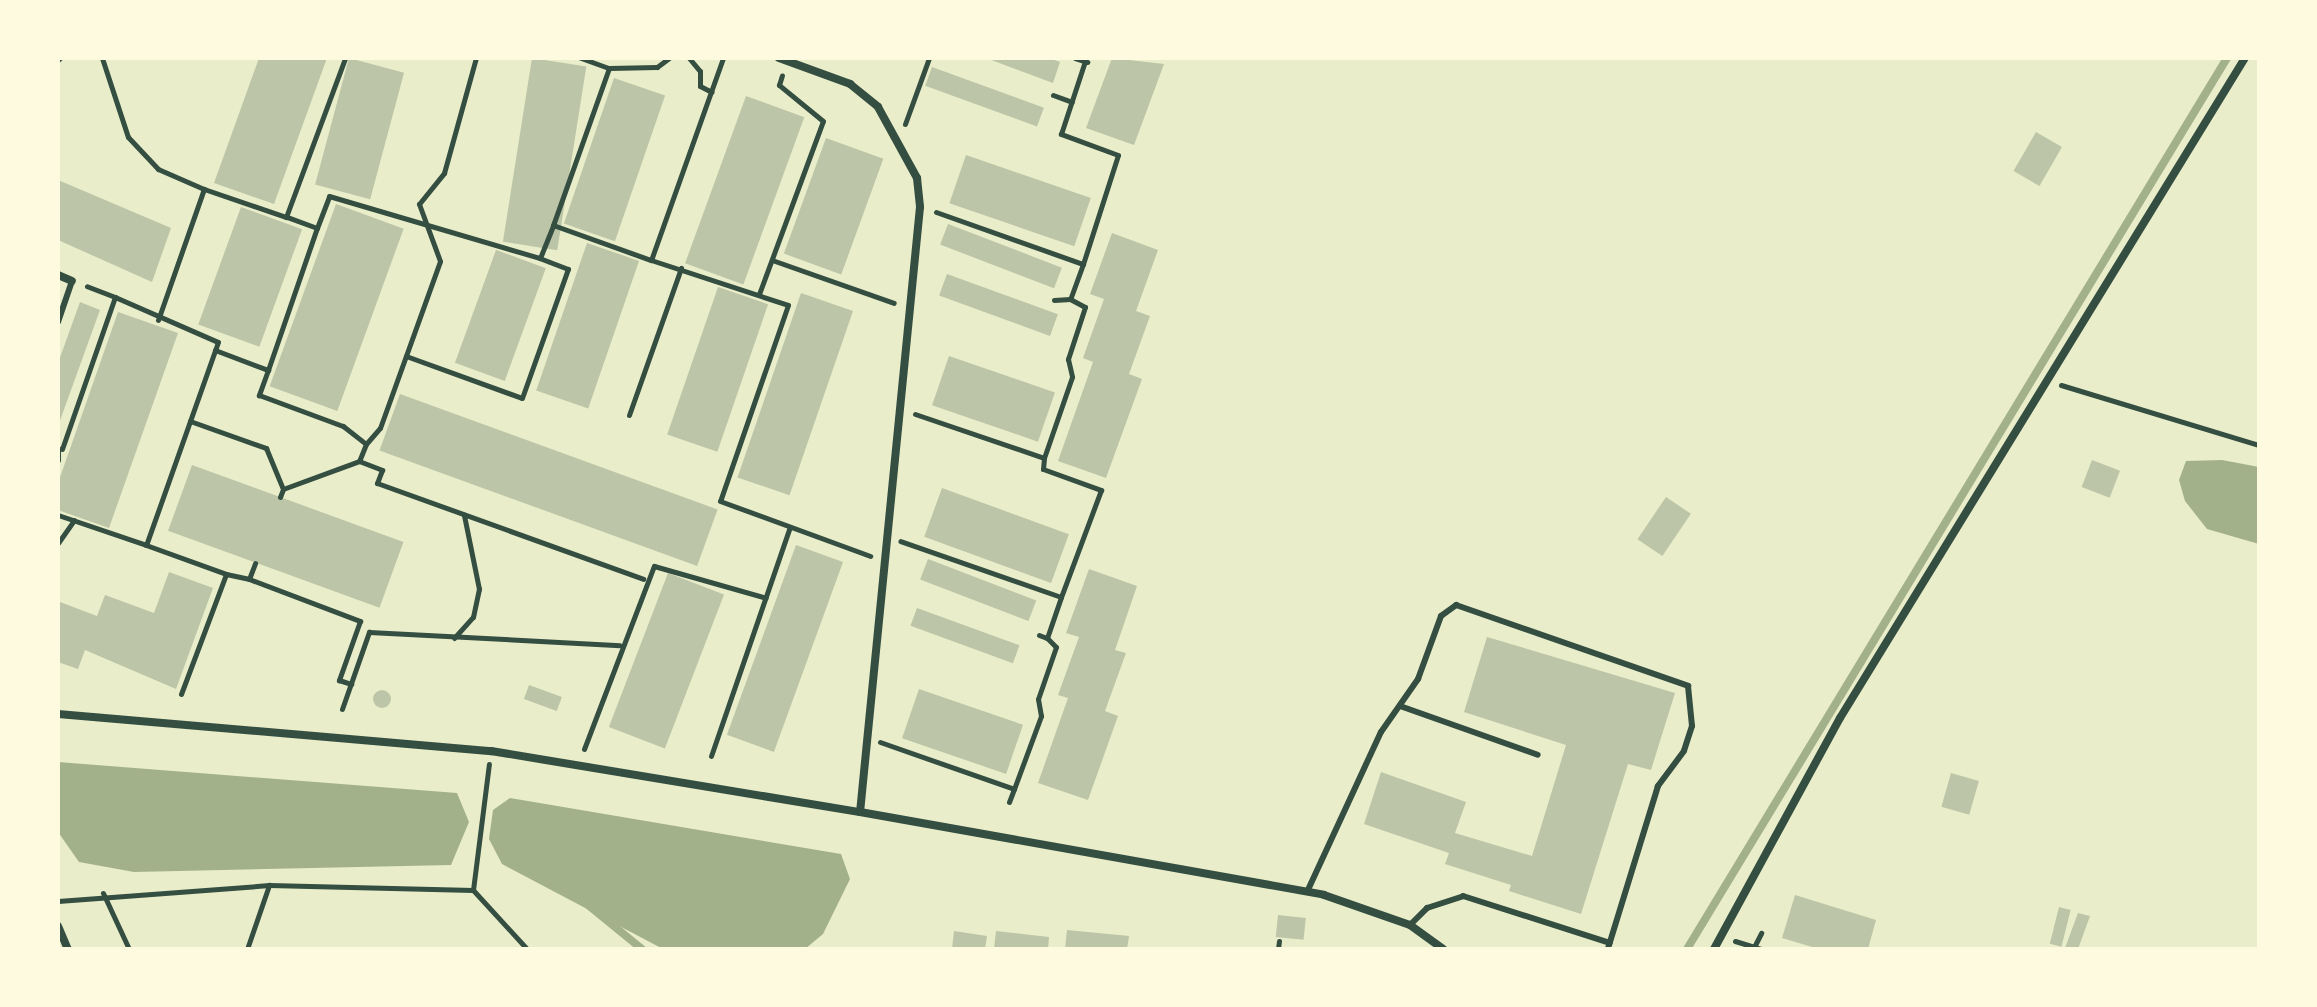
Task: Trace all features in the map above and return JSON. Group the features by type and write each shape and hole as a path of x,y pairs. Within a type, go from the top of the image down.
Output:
{"street":[{"path":"779,58 850,84 900,137 920,207 860,812"},
{"path":"1714,949 1840,718 2245,58"},
{"path":"58,275 72,281"},
{"path":"58,714 491,751 860,812 1307,892 1410,925 1443,949"},
{"path":"58,926 68,949"}],"lane":[{"path":"58,322 72,281"},
{"path":"1307,892 1400,706 1441,616 1456,605 1688,686 1692,726 1684,751 1658,786 1609,946 1463,896 1427,908 1410,925"},
{"path":"1400,706 1538,755"}],"path":[{"path":"102,58 128,137 158,169 204,189 317,228"},
{"path":"286,217 345,58"},
{"path":"359,461 366,444 380,428 440,261 431,229 419,204 444,173 476,58"},
{"path":"581,58 609,68 657,67 669,58"},
{"path":"689,58 700,71 700,86 712,92"},
{"path":"651,260 723,58"},
{"path":"900,137 929,58"},
{"path":"1070,299 1118,155 1061,134 1086,60 1075,58"},
{"path":"540,258 609,68"},
{"path":"759,294 823,121 779,85"},
{"path":"1053,95 1072,102"},
{"path":"158,320 204,189"},
{"path":"366,444 343,426 259,395 329,196 568,269 522,398 405,356"},
{"path":"920,207 1083,264"},
{"path":"553,225 788,305 720,501 886,562"},
{"path":"772,260 910,309"},
{"path":"629,415 681,268"},
{"path":"72,281 115,297 158,320 218,342 146,545"},
{"path":"58,460 115,297"},
{"path":"1047,638 1101,490 1043,469 1072,377 1068,359 1085,307 1070,299 1054,300"},
{"path":"215,350 268,370"},
{"path":"2048,381 2259,445"},
{"path":"901,409 1044,458"},
{"path":"190,421 266,448 283,489 280,497"},
{"path":"283,489 359,461 382,470 377,483 643,579"},
{"path":"58,515 226,574 249,579 360,621 339,680 351,684"},
{"path":"454,639 473,617 479,589 464,515"},
{"path":"58,543 67,540 74,520"},
{"path":"711,756 790,527"},
{"path":"888,537 1061,597"},
{"path":"249,579 255,563"},
{"path":"584,749 643,579 654,566 766,598"},
{"path":"181,694 226,574"},
{"path":"342,709 369,632 454,639 620,645"},
{"path":"1009,802 1041,716 1038,699 1056,647 1039,635"},
{"path":"868,738 1014,789"},
{"path":"473,890 491,751"},
{"path":"247,949 269,885"},
{"path":"58,901 103,893 269,885 473,890 527,949"},
{"path":"103,893 129,949"},
{"path":"1735,942 1757,948 1761,933"},
{"path":"1278,949 1279,941"}],"shaded area":[{"path":"2222,460 2259,467 2259,544 2207,529 2185,501 2179,480 2186,461"},
{"path":"58,762 457,793 469,822 451,865 134,872 79,862 58,832"},
{"path":"510,798 841,854 850,879 823,934 805,949 663,949 502,864 489,839 493,810"}],"building":[{"path":"259,58 327,58 274,204 214,183"},
{"path":"349,58 404,73 370,199 315,185"},
{"path":"532,58 586,67 557,250 503,242"},
{"path":"986,58 1049,58 1060,62 1053,83"},
{"path":"1112,58 1164,64 1134,145 1086,128"},
{"path":"932,67 1044,108 1037,126 925,86"},
{"path":"614,78 665,96 615,241 564,224"},
{"path":"746,96 804,117 743,284 685,263"},
{"path":"2036,132 2062,147 2039,186 2014,171"},
{"path":"826,138 883,159 841,274 784,254"},
{"path":"966,155 1091,198 1074,246 949,203"},
{"path":"58,180 171,228 152,282 58,240"},
{"path":"336,204 404,229 337,411 270,386"},
{"path":"241,207 302,229 259,347 198,324"},
{"path":"948,224 1062,268 1054,288 940,245"},
{"path":"1112,233 1158,250 1136,311 1150,316 1129,374 1142,379 1106,478 1058,461 1093,362 1083,358 1104,299 1090,294"},
{"path":"587,243 639,261 588,408 536,391"},
{"path":"496,250 546,268 505,381 455,363"},
{"path":"947,274 1058,314 1050,336 939,296"},
{"path":"718,287 768,304 717,452 667,435"},
{"path":"801,293 853,311 790,495 738,477"},
{"path":"80,302 100,310 58,426 58,363"},
{"path":"118,312 178,333 109,528 58,510 58,483"},
{"path":"949,356 1055,392 1038,442 932,405"},
{"path":"400,394 718,510 697,566 379,450"},
{"path":"2092,460 2120,471 2110,498 2082,487"},
{"path":"192,465 403,542 379,608 168,531"},
{"path":"942,488 1069,534 1051,583 924,537"},
{"path":"1666,497 1691,514 1662,556 1637,539"},
{"path":"796,545 843,562 774,752 727,735"},
{"path":"928,559 1036,601 1028,621 920,580"},
{"path":"1089,569 1137,586 1115,650 1126,653 1105,711 1118,716 1088,800 1038,783 1068,698 1058,695 1079,637 1066,633"},
{"path":"169,572 213,588 176,689 85,650 78,669 58,662 60,602 97,616 105,595 154,613"},
{"path":"668,573 724,595 665,749 609,727"},
{"path":"917,608 1019,645 1013,663 911,626"},
{"path":"1487,637 1675,693 1651,770 1628,764 1581,914 1509,891 1511,885 1445,864 1449,853 1364,824 1381,772 1466,802 1455,833 1532,856 1566,745 1464,712"},
{"path":"529,685 562,697 557,711 524,699"},
{"path":"919,689 1023,725 1006,774 902,738"},
{"path":"382,690 391,699 382,708 373,699"},
{"path":"1951,773 1979,781 1969,815 1941,807"},
{"path":"1795,895 1876,920 1868,949 1819,949 1782,938"},
{"path":"2059,907 2071,910 2061,947 2050,944"},
{"path":"2078,913 2090,916 2078,949 2065,948"},
{"path":"1278,915 1306,918 1304,940 1276,937"},
{"path":"1067,930 1129,936 1127,949 1065,949"},
{"path":"954,931 987,936 985,949 952,949"},
{"path":"996,931 1049,937 1048,949 994,949"}],"waterway":[{"path":"1687,949 2227,58"},
{"path":"588,905 642,949"}]}
